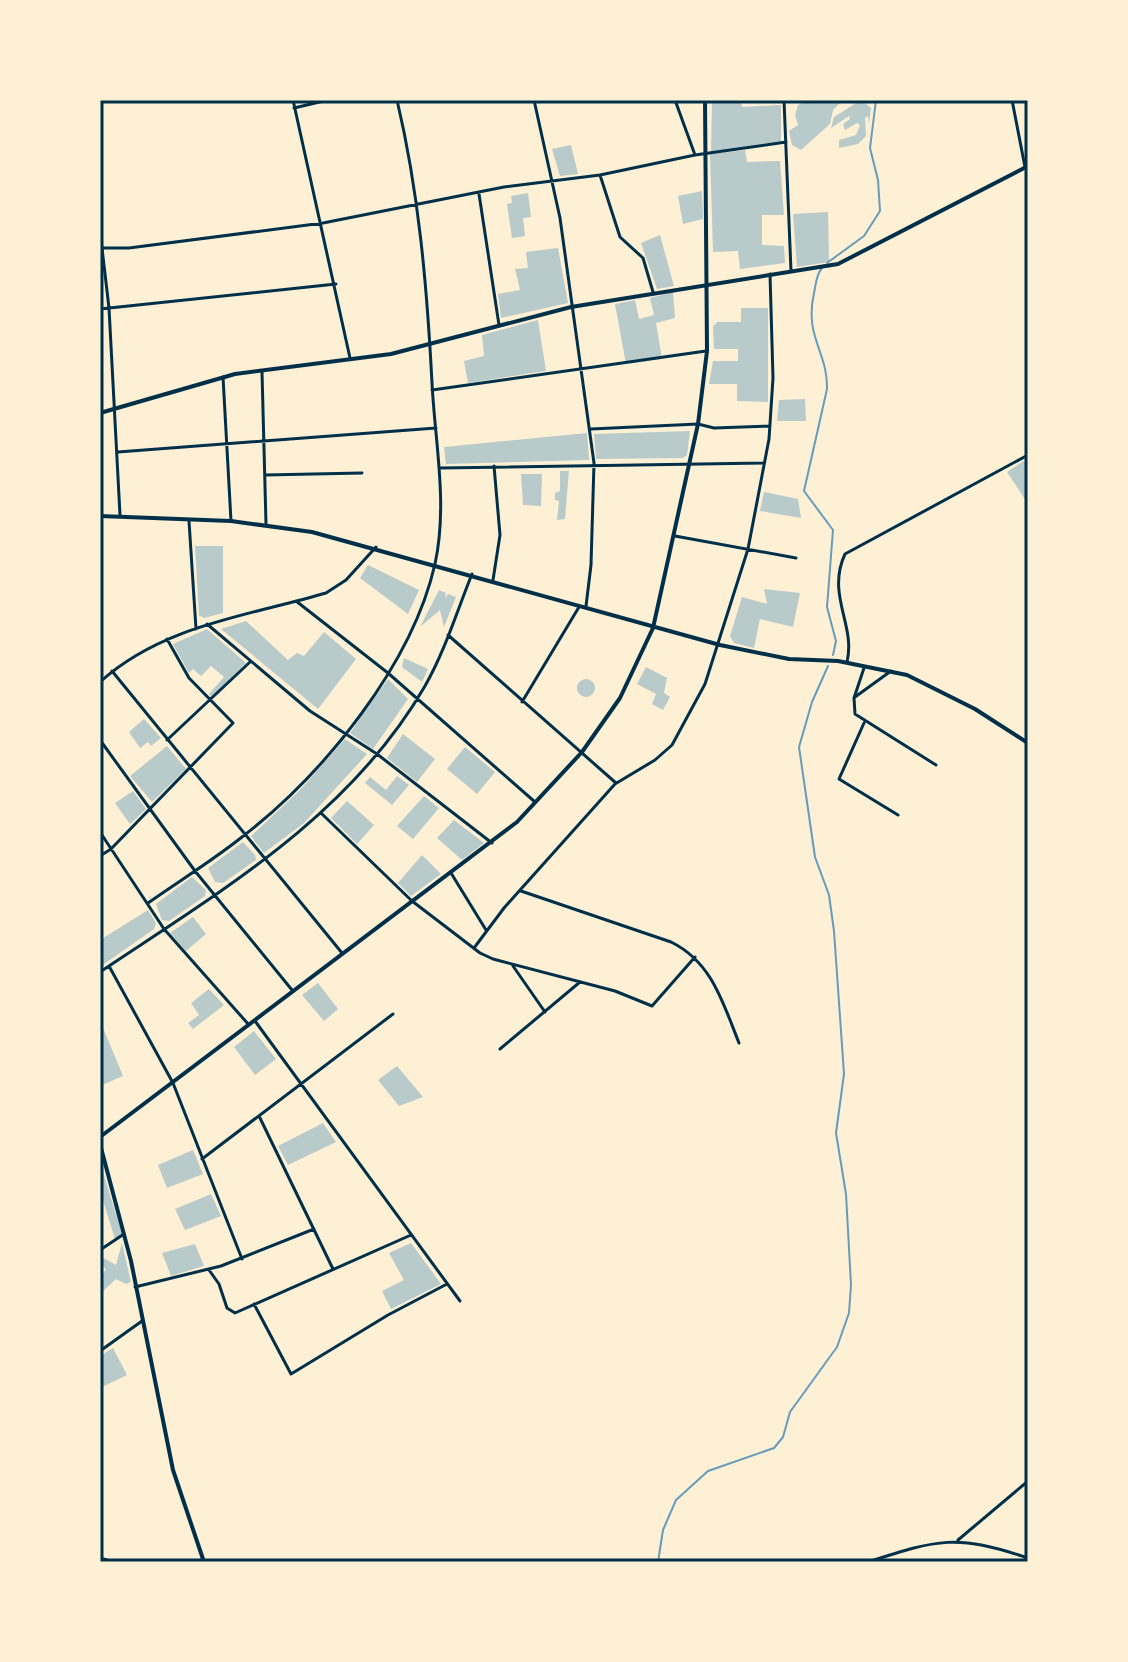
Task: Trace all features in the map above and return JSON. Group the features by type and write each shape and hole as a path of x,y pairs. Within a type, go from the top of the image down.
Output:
{"main road":[{"path":"100,1559 110,1562"}],"street":[{"path":"293,100 351,359"},
{"path":"294,108 328,100"},
{"path":"148,903 244,836 298,785 344,734 413,632 435,563 440,516 440,468 430,344 418,206 397,100"},
{"path":"544,100 534,101 553,180 578,371 594,463 591,565 585,609"},
{"path":"675,100 695,155"},
{"path":"100,1137 492,843 537,803 582,752 620,698 653,628 692,463 698,424 707,351 705,100"},
{"path":"784,100 791,271"},
{"path":"100,413 223,376 351,359 430,344 571,307 832,265 872,248 1027,166 1012,100"},
{"path":"102,248 129,248 323,223 479,192 600,175 695,155 786,142"},
{"path":"100,143 100,196"},
{"path":"600,175 620,237 643,258 653,292"},
{"path":"479,192 499,325"},
{"path":"100,231 109,308 120,515"},
{"path":"474,948 520,890 617,783 655,760 672,745 692,712 720,645 748,549 764,463 770,426 770,274"},
{"path":"100,309 336,284"},
{"path":"432,390 707,351"},
{"path":"262,369 266,524"},
{"path":"223,376 231,521"},
{"path":"590,429 698,424 714,428 770,426"},
{"path":"118,452 436,428"},
{"path":"847,663 850,642 838,600 839,572 845,554 1028,455"},
{"path":"440,468 594,463 764,463"},
{"path":"493,580 500,535 494,466"},
{"path":"265,475 362,473"},
{"path":"100,516 266,524 376,547 720,645 789,659 847,663 891,671 948,694 1028,743"},
{"path":"189,519 196,629"},
{"path":"675,536 796,558"},
{"path":"100,682 112,671 167,639 207,624 338,587 376,547"},
{"path":"100,972 265,862 322,814 377,754 417,699 448,635 472,574"},
{"path":"296,601 388,673 537,803"},
{"path":"522,702 579,607"},
{"path":"207,624 310,711 377,754 492,843"},
{"path":"448,635 617,783"},
{"path":"100,856 111,849 233,723 189,678 167,639"},
{"path":"167,740 250,662"},
{"path":"864,667 853,712 936,765"},
{"path":"112,671 343,954"},
{"path":"854,698 891,671"},
{"path":"865,722 839,779 898,815"},
{"path":"100,740 195,871 293,992"},
{"path":"322,814 412,901 474,948 511,964 580,981 652,1006 695,957"},
{"path":"100,832 164,929 249,1025"},
{"path":"451,873 486,930"},
{"path":"520,890 671,942 695,957 714,983 739,1043"},
{"path":"511,964 545,1012"},
{"path":"109,966 173,1083 242,1259"},
{"path":"500,1049 580,981"},
{"path":"202,1159 393,1014"},
{"path":"255,1021 460,1301"},
{"path":"260,1117 333,1269"},
{"path":"100,1144 124,1234 173,1470 204,1562"},
{"path":"135,1287 209,1270 314,1229"},
{"path":"100,1250 124,1234"},
{"path":"209,1270 219,1284 230,1312 411,1235"},
{"path":"254,1304 291,1374 388,1315 447,1284"},
{"path":"100,1351 142,1321"},
{"path":"958,1540 1028,1481"},
{"path":"868,1562 919,1546 958,1540 1028,1558"}],"shaded area":[{"path":"712,100 741,100 742,107 781,105 781,141 711,152"},
{"path":"809,100 843,100 833,110 830,124 801,150 792,145 789,131 798,125 795,115 798,105"},
{"path":"861,100 871,108 869,124 868,116 865,118 866,136 858,144 839,148 839,140 856,135 860,125 857,123 845,130 843,124 850,119 849,116 831,128 834,117"},
{"path":"571,145 578,174 560,176 552,149"},
{"path":"745,150 747,162 780,161 784,215 762,215 762,245 784,246 785,263 740,269 738,251 713,252 710,154"},
{"path":"702,191 703,219 683,224 678,196"},
{"path":"528,193 531,217 523,218 525,236 512,238 507,204 512,203 511,196"},
{"path":"828,212 829,262 797,267 793,214"},
{"path":"660,235 674,286 657,289 641,243"},
{"path":"558,248 568,303 501,318 498,294 520,290 515,269 528,268 526,252"},
{"path":"673,292 675,318 656,323 662,359 626,364 615,304 635,300 639,319 654,315 650,298"},
{"path":"741,308 768,308 768,402 737,401 737,384 709,384 713,361 738,361 738,349 714,349 713,327 717,322 741,322"},
{"path":"538,320 546,371 468,383 464,361 484,356 482,335"},
{"path":"805,399 806,421 777,421 779,400"},
{"path":"690,431 687,455 683,458 596,459 594,434"},
{"path":"587,433 589,460 446,464 444,447"},
{"path":"1028,458 1028,504 1007,472"},
{"path":"560,471 569,471 565,519 557,520 559,501 555,500 555,493 560,491"},
{"path":"521,474 542,474 541,506 523,505"},
{"path":"764,492 798,499 801,518 760,511"},
{"path":"195,546 223,546 223,613 204,618 199,615"},
{"path":"368,565 419,590 408,614 360,578"},
{"path":"764,589 800,593 793,627 760,619 754,648 734,643 730,636 742,597 767,604"},
{"path":"439,590 446,593 445,599 448,594 456,597 444,627 440,610 420,627"},
{"path":"246,621 288,660 297,653 304,656 324,632 356,659 318,709 221,629"},
{"path":"207,629 246,663 212,697 209,694 224,677 211,666 201,676 193,669 189,673 173,644"},
{"path":"404,658 428,669 422,682 402,667"},
{"path":"646,667 667,678 664,693 670,697 663,710 652,704 656,694 637,684"},
{"path":"388,679 408,699 373,749 350,733"},
{"path":"586,679 595,688 586,697 577,688"},
{"path":"144,719 161,738 151,746 148,742 140,748 129,732"},
{"path":"403,734 435,759 417,782 387,758"},
{"path":"345,739 367,754 304,823 264,853 251,836 300,790"},
{"path":"167,746 186,769 152,802 130,776"},
{"path":"465,747 495,772 477,794 447,769"},
{"path":"397,776 409,785 392,805 365,783 370,777 386,790"},
{"path":"133,791 146,809 130,824 115,803"},
{"path":"424,796 439,808 413,839 397,826"},
{"path":"347,801 374,825 357,844 331,818"},
{"path":"454,820 484,843 462,860 437,838"},
{"path":"243,842 256,860 223,883 215,882 208,868"},
{"path":"422,855 441,874 411,896 398,883"},
{"path":"192,877 206,890 205,896 169,921 162,920 156,904"},
{"path":"148,910 156,923 154,929 100,967 100,940"},
{"path":"193,917 206,934 186,951 170,933"},
{"path":"318,983 338,1009 324,1021 302,995"},
{"path":"209,989 224,1005 193,1029 188,1023 199,1015 191,1003"},
{"path":"100,1024 123,1076 100,1086"},
{"path":"254,1031 276,1059 255,1075 234,1047"},
{"path":"397,1066 423,1097 399,1106 378,1080"},
{"path":"323,1123 336,1142 288,1165 278,1146"},
{"path":"193,1150 203,1174 167,1188 158,1165"},
{"path":"100,1162 122,1234 115,1239 102,1197"},
{"path":"211,1194 221,1216 185,1230 175,1209"},
{"path":"122,1243 131,1282 126,1284 116,1279 100,1294 100,1278 106,1269 100,1264 100,1256 116,1265"},
{"path":"411,1243 441,1284 391,1309 382,1291 404,1280 389,1253"},
{"path":"195,1244 204,1266 171,1276 162,1253"},
{"path":"113,1348 127,1375 100,1388 100,1356"}],"waterway":[{"path":"827,263 864,236 880,211 878,180 870,148 876,100"},
{"path":"822,268 816,283 812,321 827,389 804,491 833,530 827,607 836,641 833,655"},
{"path":"658,1562 663,1530 676,1500 708,1471 774,1448 783,1437 790,1412 837,1347 849,1313 851,1285 846,1194 836,1133 844,1074 834,931 829,895 815,857 799,747 812,702 828,666"}]}
